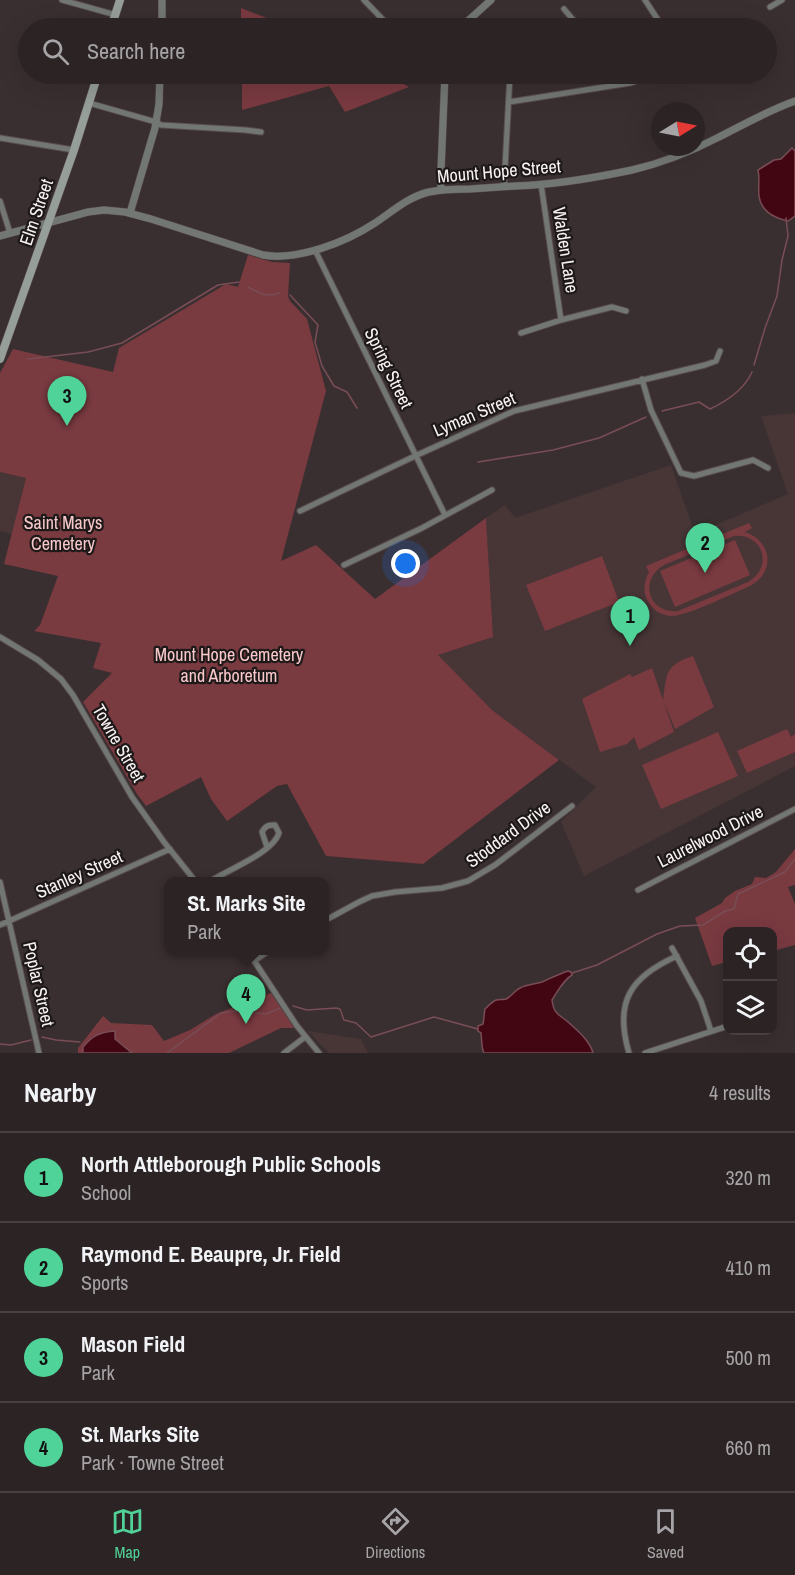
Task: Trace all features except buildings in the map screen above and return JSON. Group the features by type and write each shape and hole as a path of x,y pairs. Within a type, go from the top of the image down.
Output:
{"main road":[{"path":"115,18 120,0"},
{"name":"Elm Street","path":"0,359 95,84"}],"street":[{"path":"62,0 116,15"},
{"path":"162,0 162,18"},
{"path":"364,0 382,18"},
{"path":"471,18 492,0"},
{"path":"645,0 657,18"},
{"path":"770,7 782,0"},
{"path":"564,9 572,18"},
{"path":"130,213 156,122 160,84"},
{"path":"441,190 445,84"},
{"path":"504,187 510,84"},
{"path":"509,102 620,84"},
{"name":"Mount Hope Street","path":"0,236 88,212 104,210 130,213 263,255 287,257 315,250 361,231 416,196 441,190 541,184 635,169 672,159 763,114 795,101"},
{"path":"89,103 161,125 261,132"},
{"path":"0,138 74,150"},
{"name":"Walden Lane","path":"541,184 561,320"},
{"path":"0,201 10,233"},
{"name":"Spring Street","path":"315,250 444,515"},
{"path":"522,333 612,307 626,311"},
{"name":"Lyman Street","path":"300,511 513,411 705,365 716,361 720,351"},
{"path":"642,379 651,410 681,473 694,476 753,460 768,468"},
{"path":"344,565 422,528 492,490"},
{"name":"Towne Street","path":"0,637 38,660 61,679 73,695 132,797 192,877"},
{"name":"Stoddard Drive","path":"329,918 372,896 442,888 468,881 495,865 572,806"},
{"name":"Laurelwood Drive","path":"638,890 795,810"},
{"path":"218,877 243,864 267,847"},
{"name":"Stanley Street","path":"0,925 170,849"},
{"name":"Poplar Street","path":"0,882 39,1053"},
{"path":"672,948 701,1001 711,1031"},
{"path":"250,955 305,1037 319,1053"},
{"path":"254,961 264,955"},
{"path":"628,1053 623,1032 623,1014 629,996 639,979 653,968 677,956"},
{"path":"645,1053 723,1027"},
{"path":"284,1053 305,1037"}],"shaded area":[{"path":"792,148 795,151 795,216 788,221 773,216 762,206 759,196 758,170 774,160 781,159"},
{"path":"795,413 795,766 584,876 561,822 596,787 492,710 437,655 493,637 486,518 505,505 515,518 671,465 695,534 788,494 761,416"},
{"path":"0,472 26,478 12,534 0,531"},
{"path":"568,971 572,975 552,1000 554,1009 586,1040 593,1053 484,1053 478,1026 483,1024 487,1007 496,1000 506,999 518,989"},
{"path":"115,1031 115,1039 132,1053 83,1053 83,1047 94,1037 101,1033"},
{"path":"308,1031 361,1039 368,1053 329,1053"}],"green space":[{"path":"241,8 266,18 241,18"},
{"path":"242,84 403,84 409,87 345,112 329,86 242,110"},
{"name":"Mount Hope Cemetery and Arboretum","path":"248,255 272,262 290,263 288,296 307,319 326,391 281,561 316,545 375,599 486,518 493,637 438,655 492,710 559,760 423,864 326,856 287,784 277,786 227,821 211,799 201,777 146,806 83,702 112,673 93,668 101,643 34,631 40,625 58,576 4,564 26,478 0,472 0,373 13,349 113,372 119,348 226,284 238,287"},
{"path":"749,523 752,528 745,532 761,542 767,557 764,573 750,586 699,608 672,616 656,611 647,599 644,588 649,572 646,566","holes":["734,536 744,536 758,545 763,560 756,576 748,582 678,611 668,610 654,602 650,595 651,579 664,565"]},
{"path":"735,540 750,575 675,607 660,571"},
{"path":"602,556 619,602 545,631 526,585"},
{"path":"693,656 714,707 675,729 663,700 669,671 677,663"},
{"path":"652,668 674,732 639,750 634,737 627,744 600,752 582,699 630,674 632,677"},
{"path":"787,729 791,737 795,734 795,752 747,773 737,751"},
{"path":"718,732 738,776 661,809 642,765"},
{"path":"795,849 795,885 788,887 795,904 795,945 777,950 777,927 723,927 723,963 712,966 695,918 722,903 735,891 752,884 755,877 766,878 776,872"},
{"path":"271,993 294,1028 281,1028 229,1053 78,1053 78,1048 103,1016 111,1023 152,1025 164,1041 190,1030 216,1014"}],"waterway":[{"path":"754,365 777,296 788,236 786,218"},
{"path":"28,359 88,352 122,343 218,285 239,282"},
{"path":"248,287 267,295 279,293"},
{"path":"290,295 318,325 315,342 322,366 334,386 347,392 357,408"},
{"path":"662,411 699,402 710,409 734,394 752,372"},
{"path":"478,462 553,450 599,438 646,417"},
{"path":"572,973 597,965 657,934 680,926 703,925 725,911 734,909 738,894 785,872 795,859"},
{"path":"293,1006 307,1010 340,1009 344,1020 356,1023 371,1037 434,1017 478,1029"},
{"path":"167,1053 221,1013 236,1011 266,1014 280,1008"},
{"path":"42,1037 80,1042"},
{"path":"0,1044 11,1045 31,1040"}],"place":[{"name":"Mason Field","path":"67,426"},
{"name":"Raymond E. Beaupre, Jr. Field","path":"705,573"},
{"name":"North Attleborough Public Schools","path":"630,646"},
{"name":"St. Marks Site","path":"246,1024"}],"park label":[{"name":"Saint Marys Cemetery","path":"63,532"}]}
